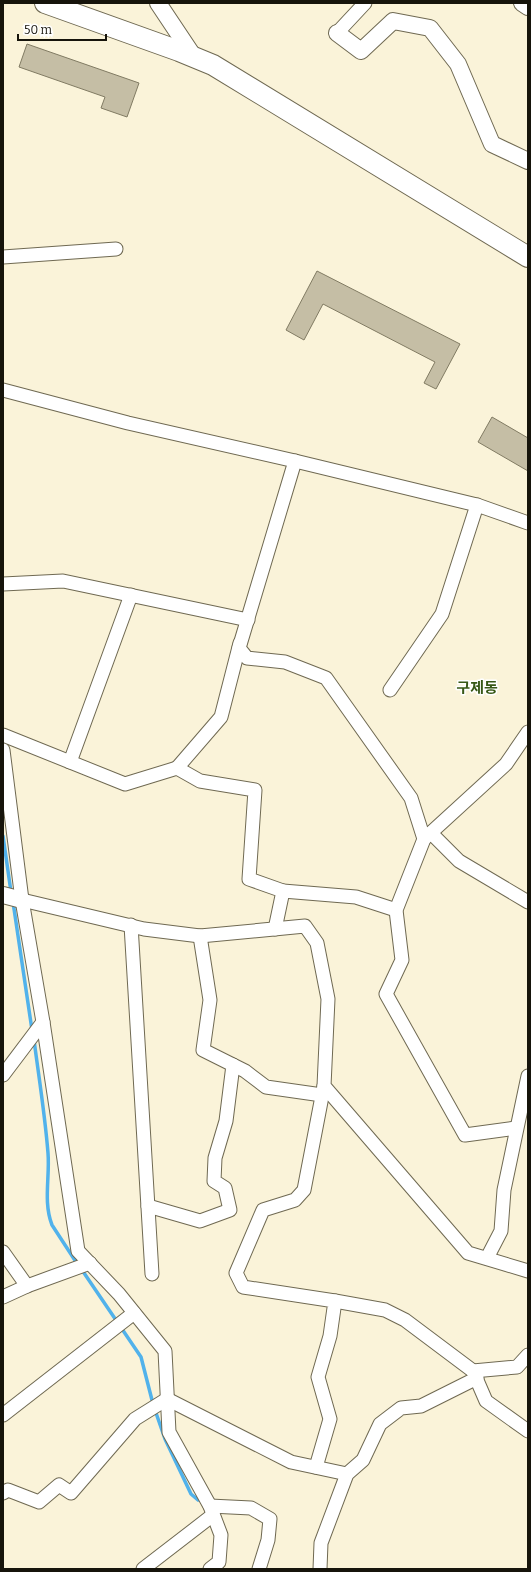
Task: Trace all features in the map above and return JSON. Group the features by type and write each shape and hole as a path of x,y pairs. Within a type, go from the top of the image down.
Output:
{"main road":[{"path":"45,3 194,57 212,65 528,257"}],"street":[{"path":"158,3 194,57"},
{"path":"365,3 337,33 361,51 393,21 430,28 458,64 492,144 528,161"},
{"path":"522,3 528,7"},
{"path":"3,257 116,249"},
{"path":"3,390 128,423 295,461 477,505 528,523"},
{"path":"3,735 125,784 177,768 221,717 239,648 295,461"},
{"path":"390,690 442,614 477,505"},
{"path":"3,584 64,581 248,620"},
{"path":"70,762 131,595"},
{"path":"239,648 246,658 285,662 326,678 411,798 427,836 459,862 528,902"},
{"path":"516,1128 465,1135 386,994 402,960 396,910 427,836 506,764 528,732"},
{"path":"3,750 12,897 43,1022 78,1250 119,1294 165,1351 169,1432 211,1510 220,1535 219,1562 210,1569"},
{"path":"177,768 200,781 255,790 249,879 283,890 356,897 396,910"},
{"path":"275,929 283,890"},
{"path":"12,897 144,929 200,936 305,926 317,943 328,999 323,1090 304,1190 295,1200 262,1210 236,1273 243,1287 385,1310 399,1316 425,1334 475,1374 486,1401 528,1431"},
{"path":"132,925 152,1274"},
{"path":"200,936 210,1000 203,1050 245,1071 266,1087 323,1090 468,1253 528,1271"},
{"path":"3,1075 43,1022"},
{"path":"3,1055 16,1058"},
{"path":"148,1206 200,1221 230,1210 225,1188 214,1181 215,1158 226,1121 233,1065"},
{"path":"487,1258 501,1230 504,1190 528,1076"},
{"path":"3,1252 26,1286"},
{"path":"3,1297 26,1286 90,1263"},
{"path":"316,1467 330,1420 318,1377 330,1336 335,1301"},
{"path":"3,1415 134,1313"},
{"path":"320,1569 321,1543 347,1474 363,1460 380,1424 401,1408 421,1406 475,1374 517,1367 528,1355"},
{"path":"167,1399 291,1462 347,1474"},
{"path":"3,1492 8,1490 39,1502 59,1485 71,1493 135,1419 167,1399"},
{"path":"143,1569 211,1510 251,1508 270,1519 268,1540 259,1569"}],"building":[{"path":"27,44 139,83 127,117 101,108 105,97 19,67"},
{"path":"317,271 460,344 436,389 424,383 435,362 323,304 304,340 286,330"},
{"path":"492,417 528,438 528,471 478,442"}],"waterway":[{"path":"3,836 11,892"},
{"path":"13,902 32,1030"},
{"path":"34,1040 48,1153 47,1198 49,1216 52,1225 78,1265"},
{"path":"82,1270 141,1357 153,1404"},
{"path":"155,1410 165,1439 191,1494 198,1500"}],"district":[{"name":"구제동","path":"477,688"}]}
